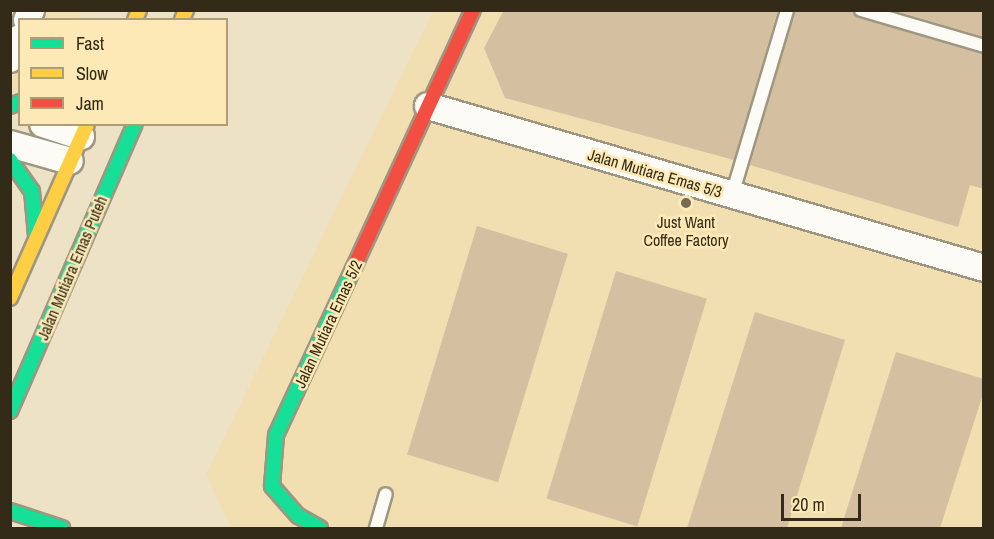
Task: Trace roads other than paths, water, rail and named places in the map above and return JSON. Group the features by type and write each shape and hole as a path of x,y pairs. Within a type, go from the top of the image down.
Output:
{"street":[{"path":"428,106 473,10"},
{"path":"10,59 18,42"},
{"name":"Jalan Mutiara Emas 5/3","path":"428,106 984,268"},
{"name":"Jalan Mutiara Emas 5/2","path":"320,528 298,516 272,486 276,435 428,106"},
{"path":"47,126 85,145"},
{"name":"Jalan Mutiara Emas Puteh","path":"10,411 134,126"},
{"path":"10,144 85,145"},
{"path":"10,298 37,237 85,145"},
{"path":"10,160 21,170 32,191 37,237"},
{"path":"88,231 93,181"},
{"path":"10,511 62,528"}],"lane":[{"path":"732,195 787,10"},
{"path":"861,10 984,46"},
{"path":"376,528 387,494"}],"place":[{"name":"Just Want Coffee Factory","path":"686,203"}]}
